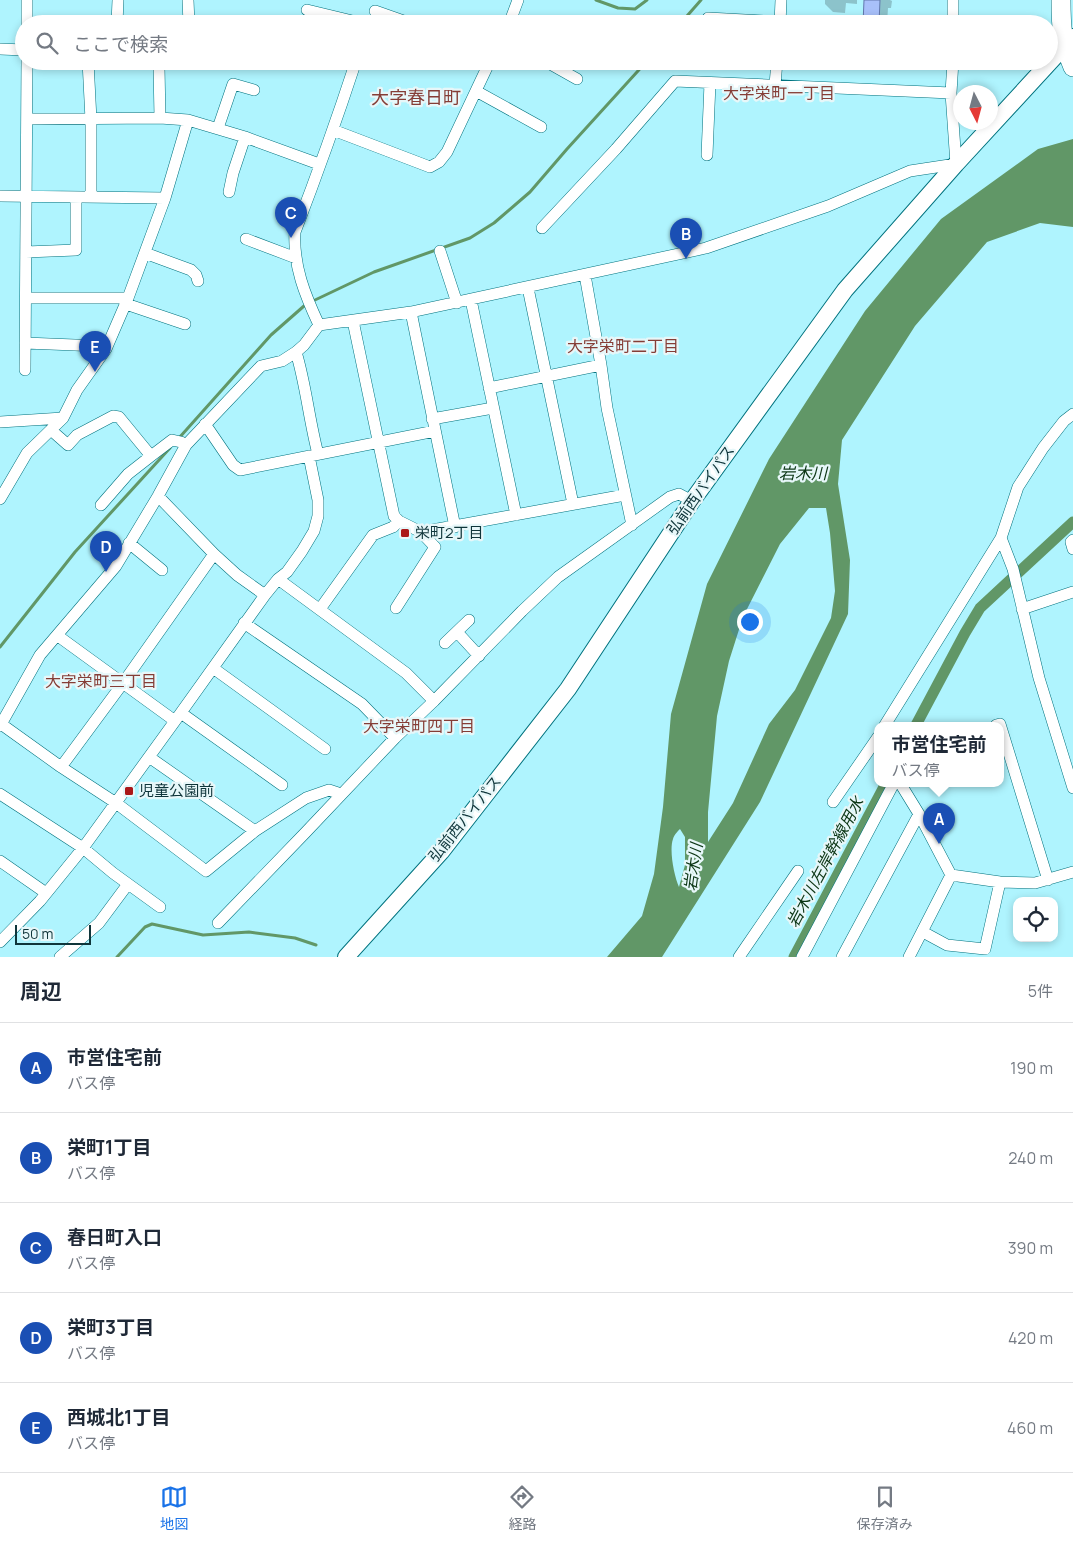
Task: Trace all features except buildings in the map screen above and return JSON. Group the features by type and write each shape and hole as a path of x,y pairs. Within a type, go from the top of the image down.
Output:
{"main road":[{"path":"1062,0 1061,25 1069,42 1073,66"}],"street":[{"path":"27,15 28,0"},
{"path":"117,15 118,0"},
{"path":"188,0 189,15"},
{"path":"373,15 380,0"},
{"path":"512,15 518,0"},
{"path":"780,15 781,0"},
{"path":"953,0 953,15"},
{"path":"307,10 327,15"},
{"path":"375,11 386,15"},
{"name":"弘前西バイパス","path":"1058,54 1069,42"},
{"path":"0,49 15,50"},
{"path":"25,370 27,70"},
{"path":"88,70 91,120 91,197"},
{"path":"159,70 160,118"},
{"path":"319,325 297,270 295,232 353,70"},
{"path":"333,130 430,166 439,162 447,152 486,70"},
{"path":"560,70 576,79"},
{"path":"775,85 776,70"},
{"path":"101,505 128,474 151,456 180,442 205,424 261,366 282,361 296,352 304,346 319,325 411,312 457,303 706,248 828,206 910,172 956,164 951,94 952,70"},
{"name":"弘前西バイパス","path":"346,957 441,852 568,689 692,501 844,290 1043,70"},
{"path":"542,228 676,81 951,94"},
{"path":"707,155 710,83"},
{"path":"218,128 232,84 254,90"},
{"path":"476,91 541,127"},
{"path":"26,119 160,118 188,120 218,128 320,164"},
{"path":"0,499 5,483 27,453 63,418 77,390 106,349 127,301 165,198 188,120"},
{"path":"230,192 233,173 245,137"},
{"path":"0,196 165,198"},
{"path":"26,252 76,250 76,197"},
{"path":"246,239 296,258"},
{"path":"440,251 457,303"},
{"path":"144,253 191,270 198,280"},
{"path":"584,275 607,408 632,526"},
{"path":"528,288 573,504"},
{"path":"26,298 127,301 186,324"},
{"path":"471,300 516,515"},
{"path":"411,312 455,527"},
{"path":"354,320 394,516 399,521 421,532 435,547 396,608"},
{"path":"25,343 100,346 106,349"},
{"path":"0,942 4,930 46,893 83,848 264,594 287,572 314,531 318,516 318,500 314,455 303,376 296,352"},
{"path":"489,388 601,365"},
{"path":"432,419 493,408"},
{"path":"887,722 1001,538 1018,487 1043,448 1064,421 1073,414"},
{"path":"51,430 68,445 77,435 113,416 119,417 151,456"},
{"path":"0,422 63,418"},
{"path":"205,424 233,464 240,470 435,431"},
{"path":"180,442 158,496 116,566 40,655 0,725 116,803 206,871 255,831 306,798 329,790 341,794"},
{"path":"218,923 395,738 558,577 632,526 670,497 679,494 692,501"},
{"path":"421,532 625,495"},
{"path":"158,496 214,554 237,575 264,594"},
{"path":"320,609 373,535 393,527 399,521"},
{"path":"1001,538 1014,569 1039,678 1073,788"},
{"path":"1073,540 1073,549"},
{"path":"129,543 162,570"},
{"path":"61,767 123,684 214,554"},
{"path":"278,579 406,673 434,701"},
{"path":"1022,609 1073,592"},
{"path":"445,643 469,620"},
{"path":"244,623 362,704 395,738"},
{"path":"457,632 479,656"},
{"path":"58,636 123,684 178,717 282,785"},
{"path":"213,668 325,750"},
{"path":"1004,737 1048,880"},
{"path":"833,802 874,746"},
{"path":"149,756 255,831"},
{"path":"802,957 899,787"},
{"path":"903,787 919,814 950,875"},
{"path":"0,794 83,848 160,907"},
{"path":"842,957 919,814"},
{"path":"0,861 46,893"},
{"path":"739,957 798,871"},
{"path":"950,875 1000,882 1035,883 1073,872"},
{"path":"909,957 950,875"},
{"path":"923,932 962,952 985,949 1000,882"},
{"path":"60,957 99,923 128,884"}],"water":[{"name":"岩木川","path":"1073,139 1073,227 1040,223 987,242 915,326 842,440 838,484 850,560 848,614 760,802 662,957 607,957 642,916 654,874 663,807 671,714 707,584 769,459 865,311 941,219 1038,149","holes":["809,508 826,508 835,591 831,618 795,690 769,724 733,803 708,842 708,812 717,716 729,661 743,617 780,544","680,829 685,837 685,865 679,887 674,870 672,844 676,833"]}],"waterway":[{"path":"596,0 618,8 635,9 647,0"},
{"path":"688,15 701,0"},
{"path":"315,300 374,272 470,238 494,223 530,192 639,70"},
{"path":"179,438 271,335 304,306"},
{"path":"0,647 75,552 170,448"},
{"name":"岩木川左岸幹線用水","path":"918,722 980,608 1073,522"},
{"name":"岩木川左岸幹線用水","path":"794,957 884,787"},
{"path":"117,957 145,927 152,924 203,935 249,932 295,938 316,945"}],"place":[{"name":"春日町入口","path":"291,238"},
{"name":"栄町1丁目","path":"686,259"},
{"name":"西城北1丁目","path":"95,372"},
{"name":"栄町2丁目","path":"405,533"},
{"name":"栄町3丁目","path":"106,572"},
{"name":"児童公園前","path":"129,791"},
{"name":"市営住宅前","path":"939,844"}],"district":[{"name":"大字栄町一丁目","path":"779,93"},
{"name":"大字春日町","path":"416,98"},
{"name":"大字栄町二丁目","path":"623,346"},
{"name":"大字栄町三丁目","path":"101,681"},
{"name":"大字栄町四丁目","path":"419,726"}]}
